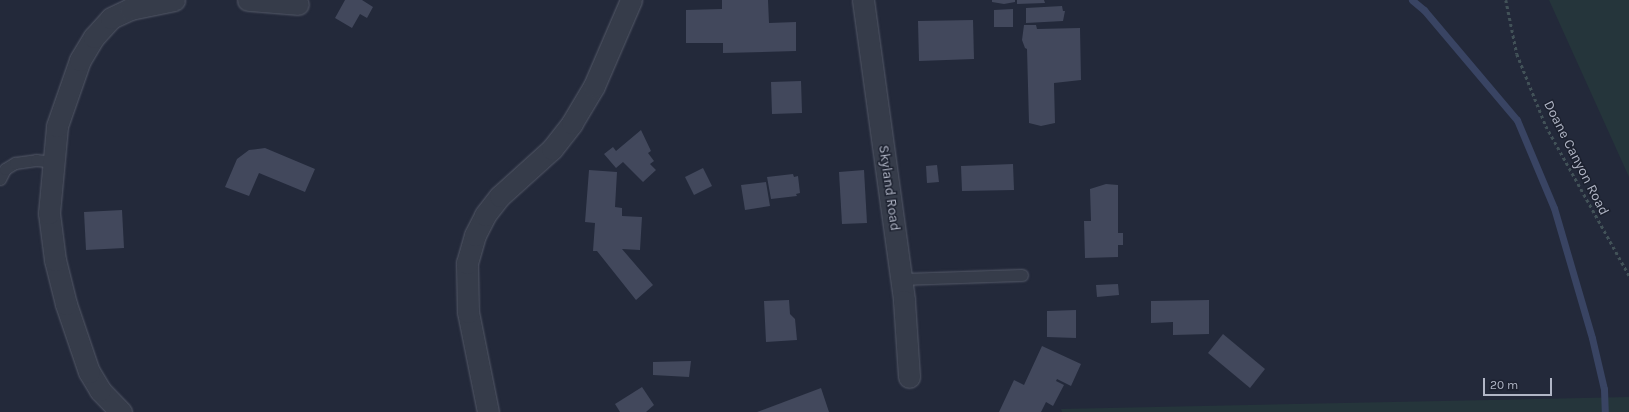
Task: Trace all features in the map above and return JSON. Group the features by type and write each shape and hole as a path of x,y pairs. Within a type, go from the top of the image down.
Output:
{"street":[{"path":"121,412 100,390 89,372 66,304 55,260 49,213 57,126 80,60 94,37 111,18 130,8 174,0"},
{"path":"248,0 298,4"},
{"path":"488,412 468,312 467,263 475,235 485,215 500,196 552,148 572,123 594,86 631,0"},
{"name":"Skyland Road","path":"863,0 901,279 909,377"}],"lane":[{"path":"0,179 5,169 15,163 36,160 54,162"},
{"path":"901,279 1022,275"}],"path":[{"name":"Doane Canyon Road","path":"1506,0 1516,54 1546,126 1629,275"}],"shaded area":[{"path":"1549,0 1629,0 1629,177"},
{"path":"1629,397 1629,412 1062,412 1061,409"}],"building":[{"path":"345,0 362,0 373,7 367,18 360,14 352,28 335,18"},
{"path":"722,0 768,0 769,23 796,22 796,51 723,53 723,43 686,43 686,10 722,9"},
{"path":"992,0 1015,0 1015,2 1004,4 992,2"},
{"path":"1017,0 1044,0 1045,3 1017,4"},
{"path":"1062,6 1063,11 1065,11 1063,21 1026,23 1026,8"},
{"path":"1013,9 1013,27 994,27 994,10"},
{"path":"973,20 974,59 919,61 918,21"},
{"path":"1024,25 1036,25 1037,29 1080,28 1081,80 1054,83 1055,123 1041,126 1029,123 1027,49 1025,48 1022,40"},
{"path":"801,81 802,113 772,114 771,82"},
{"path":"641,130 651,151 648,153 654,161 650,164 656,170 643,182 623,162 616,168 604,154 613,147 616,151"},
{"path":"265,148 315,169 305,192 259,173 249,196 225,187 237,159 249,150"},
{"path":"1013,164 1014,190 962,191 961,166"},
{"path":"937,165 939,182 927,183 926,166"},
{"path":"703,168 712,186 694,195 685,177"},
{"path":"589,170 617,172 615,207 622,208 622,216 642,217 640,250 622,249 653,285 636,300 597,251 593,251 595,223 585,222"},
{"path":"864,170 867,223 842,224 839,172"},
{"path":"793,174 794,177 798,176 800,193 796,194 797,196 771,199 767,177"},
{"path":"766,182 770,206 745,210 741,185"},
{"path":"1106,184 1118,185 1118,233 1123,233 1123,245 1118,245 1118,257 1085,258 1084,221 1091,221 1090,189"},
{"path":"122,210 124,248 86,250 84,212"},
{"path":"1118,284 1119,295 1097,297 1096,285"},
{"path":"789,300 790,314 795,319 797,340 766,342 764,301"},
{"path":"1209,300 1209,334 1173,335 1173,322 1151,323 1151,301"},
{"path":"1076,310 1076,338 1047,337 1047,311"},
{"path":"1223,334 1265,369 1250,388 1208,353"},
{"path":"1042,346 1081,364 1071,386 1057,379 1056,381 1064,385 1053,406 1046,402 1041,412 999,412 1014,380 1024,385"},
{"path":"691,361 689,377 653,375 653,362"},
{"path":"642,387 654,405 646,412 620,412 615,404"},
{"path":"821,388 829,412 757,412"}],"waterway":[{"path":"1412,0 1424,10 1517,120 1554,208 1592,338 1604,389 1605,412"}]}
